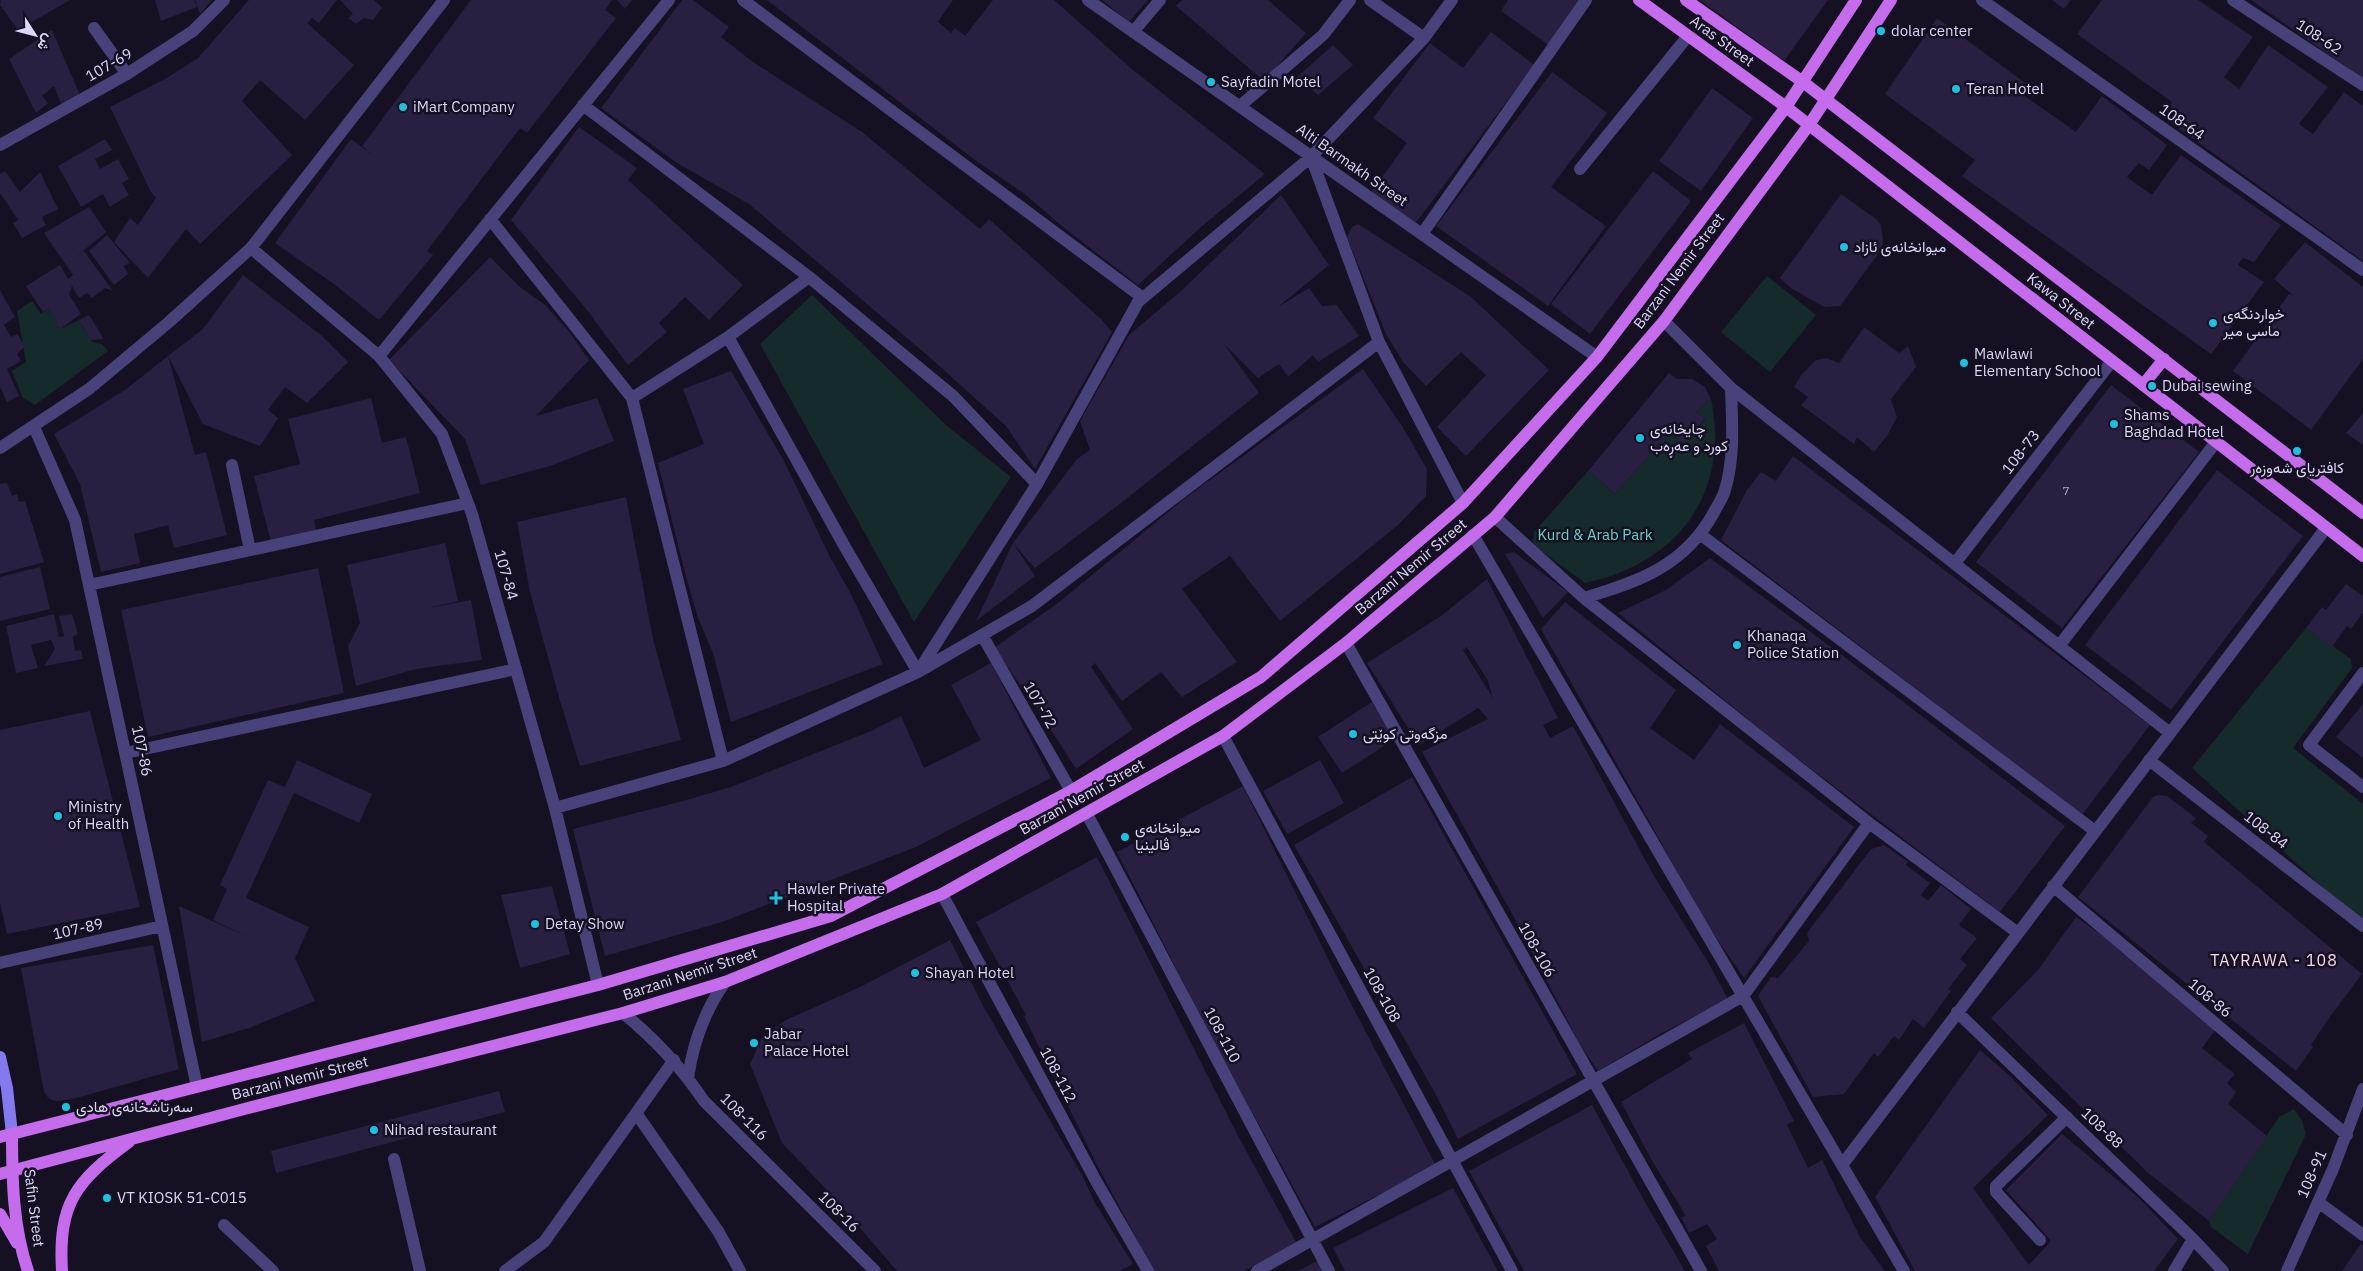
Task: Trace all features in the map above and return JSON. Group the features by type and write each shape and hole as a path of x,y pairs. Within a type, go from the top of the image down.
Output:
{"main road":[{"name":"Aras Street","path":"1639,0 1786,107"},
{"name":"Aras Street","path":"1686,0 1803,82"},
{"name":"Barzani Nemir Street","path":"6,1135 598,985 831,916 1071,791 1261,677 1462,503 1597,357 1786,107 1856,0"},
{"name":"Barzani Nemir Street","path":"6,1173 136,1137 623,1013 725,982 942,894 1223,736 1346,644 1495,517 1664,321 1827,100 1891,0"},
{"name":"Kawa Street","path":"1803,82 2363,513"},
{"name":"Kawa Street","path":"1786,107 2363,556"},
{"path":"2143,385 2164,360"},
{"path":"0,1057 7,1088 6,1135 0,1145"},
{"name":"Safin Street","path":"6,1135 6,1173 20,1247 28,1271"},
{"path":"62,1271 61,1250 64,1224 74,1193 98,1165 136,1137"},
{"path":"0,1214 20,1247"}],"street":[{"name":"107-69","path":"0,145 127,74 193,31 224,0"},
{"path":"0,448 89,389 169,322 251,248 444,0"},
{"path":"379,356 669,0"},
{"path":"743,0 1143,298"},
{"name":"Alti Barmakh Street","path":"1088,0 1597,357"},
{"path":"1133,32 1160,0"},
{"path":"1240,106 1323,35 1350,0"},
{"path":"1370,0 1424,38"},
{"path":"918,672 1037,484 1138,302 1311,157 1424,38 1452,0"},
{"path":"1422,234 1586,0"},
{"name":"108-64","path":"1982,0 2363,270"},
{"name":"108-62","path":"2233,0 2363,86"},
{"path":"94,28 127,74"},
{"path":"1580,170 1688,36"},
{"path":"583,105 809,277 953,396 1037,484"},
{"path":"1311,157 1378,342 1462,503"},
{"path":"490,219 632,398 723,761"},
{"name":"107-84","path":"251,248 379,356 442,434 468,503 516,669 555,808 598,985"},
{"path":"632,398 728,338 809,277"},
{"path":"1664,321 1732,388 2170,733"},
{"path":"728,338 845,547 918,672"},
{"path":"555,808 723,761 918,672 1032,606 1378,342"},
{"name":"108-73","path":"1955,563 2112,361"},
{"path":"1584,598 1625,586 1666,566 1701,535 1725,491 1732,445 1732,388"},
{"name":"107-86","path":"34,427 75,520 197,1087"},
{"path":"2059,646 2216,442"},
{"path":"232,465 250,550"},
{"path":"90,585 468,503"},
{"path":"1495,517 1584,598 1869,823 2018,933"},
{"path":"1842,1166 2326,528"},
{"path":"1473,535 1904,1271"},
{"path":"1701,535 2095,831"},
{"name":"107-72","path":"982,635 1071,791"},
{"name":"108-106","path":"1346,644 1701,1271"},
{"path":"126,753 516,669"},
{"path":"2363,673 2309,745 2363,788"},
{"name":"108-108","path":"1223,736 1512,1271"},
{"name":"108-84","path":"2149,760 2363,926"},
{"name":"108-110","path":"1087,814 1328,1271"},
{"path":"1257,1271 1743,996 1869,823"},
{"name":"108-86","path":"2053,886 2346,1135"},
{"name":"108-112","path":"942,894 1096,1181 1148,1271"},
{"name":"107-89","path":"0,963 162,926"},
{"path":"688,1078 698,1032 712,1002 725,982"},
{"name":"108-88","path":"1957,1012 2193,1239 2223,1271"},
{"name":"108-116","path":"623,1013 674,1060 704,1101 780,1177"},
{"path":"505,1271 544,1242 674,1060"},
{"name":"108-91","path":"2287,1271 2346,1135 2363,1088"},
{"path":"636,1113 718,1232 740,1271"},
{"path":"2040,1240 1996,1192 1996,1186 2067,1117"},
{"path":"394,1159 420,1271"},
{"name":"108-16","path":"780,1177 875,1271"},
{"path":"2318,1202 2363,1235"},
{"path":"224,1226 273,1271"},
{"path":"2174,1271 2193,1239"}],"green space":[{"path":"1767,276 1816,315 1770,372 1721,332"},
{"path":"812,295 946,425 1011,477 914,622 760,344"},
{"path":"32,301 41,314 49,308 60,329 79,320 92,342 102,344 108,351 35,405 23,398 12,371 26,362 17,311"},
{"name":"Kurd & Arab Park","path":"1711,399 1715,433 1713,465 1704,494 1690,519 1671,541 1646,559 1618,573 1585,583 1533,545 1534,532 1588,471 1615,494 1669,433 1686,443 1705,419 1696,412"},
{"path":"2306,628 2351,659 2352,668 2293,748 2363,804 2363,924 2192,768"},
{"path":"2294,1109 2302,1121 2306,1134 2248,1254 2211,1227 2209,1221 2279,1117"}],"building":[{"path":"1,0 70,0 18,30 0,5"},
{"path":"155,0 194,0 197,7 161,21"},
{"path":"195,0 212,0 200,14"},
{"path":"249,0 337,0 319,23 312,18 307,23 354,65 305,120 260,80 242,101 292,155 200,244 186,229 148,278 114,242 130,218 138,225 156,198 151,192 110,107 165,79 198,58"},
{"path":"340,0 374,0 382,8 373,20 364,18 356,24 348,18 353,14"},
{"path":"471,0 612,0 605,10 616,18 527,133 520,128 427,251 433,255 379,320 334,284 275,243 351,139 374,156 362,146"},
{"path":"617,0 632,0 625,9"},
{"path":"682,0 693,0 729,27 721,37 753,62 862,132 980,229 989,219 1101,319 1112,332 1035,469 1006,426 927,355 749,204 677,163 601,108"},
{"path":"767,0 953,0 938,22 951,33 955,28 965,36 993,0 1054,0 1133,70 1265,174 1201,227 1138,285 1063,227 1026,195 975,160"},
{"path":"1102,0 1148,0 1129,22"},
{"path":"1182,0 1268,0 1306,33 1264,81 1176,6"},
{"path":"1508,0 1583,0 1550,46 1501,11"},
{"path":"1700,0 1828,0 1784,61"},
{"path":"2052,0 2071,0 2064,9"},
{"path":"2102,0 2198,0 2253,37 2224,77 2239,89 2268,45 2328,87 2299,124 2313,134 2344,92 2363,106 2363,261 2163,117 2172,102 2077,34"},
{"path":"2251,0 2363,0 2363,78 2341,63"},
{"path":"1937,18 2028,85 2022,94 2076,132 2102,96 2167,145 2149,170 2139,163 2127,177 2152,195 2181,155 2281,225 2254,262 2243,258 2238,265 2264,282 2211,354 1962,176 1975,160 1885,94"},
{"path":"52,30 80,95 61,104 54,86 42,96 48,103 36,113 9,59"},
{"path":"1491,32 1534,65 1415,224 1371,192 1407,143 1373,118 1430,43 1463,68"},
{"path":"1333,45 1353,65 1318,95 1297,77"},
{"path":"1552,72 1607,113 1551,187 1606,226 1548,306 1436,226"},
{"path":"1712,88 1753,118 1701,191 1659,161"},
{"path":"579,127 637,168 628,180 743,285 709,320 685,297 659,323 667,332 628,365 587,310 511,220"},
{"path":"105,139 112,150 95,159 100,169 118,159 129,179 122,183 129,195 110,207 103,194 81,207 58,166"},
{"path":"5,171 20,192 40,172 58,209 42,217 46,225 22,238 13,223 18,220 0,193 0,174"},
{"path":"1653,171 1691,201 1590,334 1551,304"},
{"path":"1841,194 1876,219 1881,225 1883,241 1881,250 1840,306 1824,307 1791,288 1780,278"},
{"path":"1281,195 1329,265 1278,307 1309,288 1322,306 1337,305 1359,336 1318,362 1313,355 1288,377 1279,364 1258,378 1224,344 1259,393 1121,503 1035,568 1013,543 1077,459 1090,450 1080,421 1129,335 1180,292"},
{"path":"89,207 106,232 77,256 84,251 113,291 105,288 92,298 87,293 79,298 72,286 69,294 81,314 60,329 49,308 43,312 26,286 60,265 68,279 73,275 44,233"},
{"path":"1358,224 1471,297 1549,370 1466,456 1437,427 1486,375 1461,352 1426,386 1403,362 1386,334 1347,237 1352,227"},
{"path":"107,235 130,263 124,266 128,274 114,285 89,251"},
{"path":"2305,242 2363,287 2363,359 2311,430 2233,371 2289,294 2294,296 2274,279"},
{"path":"490,257 520,287 545,305 567,329 589,360 536,416 597,398 614,441 553,465 481,485 465,439 389,360"},
{"path":"243,275 322,336 348,362 307,403 285,387 268,410 278,418 260,446 203,424 168,356 203,329"},
{"path":"0,290 15,317 4,325 11,337 17,334 25,346 17,354 21,361 7,369 19,396 7,402 0,387"},
{"path":"89,315 104,339 91,340 79,320"},
{"path":"1864,327 1899,353 1908,346 1916,367 1891,399 1897,417 1887,436 1874,452 1857,437 1854,444 1801,405 1808,397 1794,387 1802,374 1816,360 1826,358 1839,363"},
{"path":"168,356 195,455 206,452 227,535 174,548 168,525 134,534 140,563 101,572 80,484 54,434 125,390"},
{"path":"1363,369 1402,426 1427,469 1426,496 1398,525 1280,621 1230,556 1182,589 1237,662 1182,697 1161,672 1122,701 1095,663 1091,667 1133,729 1076,769 1037,708 994,648 1058,603 1189,495"},
{"path":"731,371 784,461 829,555 853,598 883,664 731,722 713,653 697,615 684,569 658,463 704,444 683,389"},
{"name":"چایخانەی کورد و عەڕەب","path":"1669,373 1677,379 1692,379 1705,387 1711,399 1696,412 1705,418 1686,444 1669,433 1615,494 1588,471"},
{"path":"2111,385 2199,452 2062,628 1976,562"},
{"path":"371,398 382,443 406,437 420,493 314,520 316,530 271,542 254,476 300,464 288,419"},
{"path":"2363,413 2363,445 2346,433"},
{"path":"1793,456 2150,725 2082,815 1721,540 1747,490 1761,472 1776,481"},
{"path":"2217,470 2303,536 2171,710 2085,645"},
{"path":"7,483 12,496 17,494 19,502 25,501 44,562 0,574 0,484"},
{"path":"626,497 653,639 681,740 580,766 530,592 517,522"},
{"path":"445,543 458,601 429,608 471,600 482,660 416,669 356,686 348,646 360,623 347,565"},
{"path":"1013,543 1035,576 976,621"},
{"path":"1514,552 1568,592 1543,618 1505,554"},
{"path":"1710,558 1846,658 2065,826 2000,912 1781,746 1618,613 1666,590"},
{"path":"40,567 50,609 0,621 0,577"},
{"path":"318,568 344,693 148,737 121,610"},
{"path":"1487,579 1558,718 1543,725 1550,738 1573,726 1654,876 1708,962 1728,999 1660,1034 1598,1071 1579,1043 1515,919 1422,752 1488,719 1478,708 1419,745 1367,663 1441,616","holes":["1467,647 1488,681 1493,698 1463,650"]},
{"path":"2346,584 2363,596 2363,613 2351,629 2347,626 2332,647 2306,628 2322,607 2326,610"},
{"path":"1565,602 1676,690 1650,728 1694,760 1720,724 1854,827 1744,978 1708,926 1541,629"},
{"path":"54,614 59,637 64,636 59,616 72,614 78,634 73,637 75,651 81,650 83,659 44,666 55,649 51,640 31,645 38,668 16,673 6,626"},
{"path":"991,663 1051,778 916,847 722,922 605,956 573,829 731,787 871,731 901,716 924,768 981,740 951,685"},
{"path":"1372,702 1395,739 1342,773 1318,737"},
{"path":"2363,704 2363,758 2336,737"},
{"name":"Ministry of Health","path":"90,711 140,907 7,934 0,903 0,730"},
{"path":"297,760 372,794 359,823 294,793 246,898 309,927 295,958 315,1001 249,1028 202,1042 179,906 246,936 213,920 227,889 220,885 268,780 285,787"},
{"path":"1320,760 1344,803 1287,834 1263,791"},
{"path":"1412,777 1577,1074 1458,1139 1435,1093 1294,845"},
{"path":"1243,786 1335,973 1436,1166 1315,1227 1210,1035 1117,852"},
{"path":"2158,795 2167,796 2196,818 2191,823 2208,836 2204,842 2362,974 2327,1021 2311,1045 2313,1047 2296,1071 2078,897 2153,797"},
{"path":"1884,845 1908,862 1906,865 1930,883 1921,895 1928,901 1941,885 1971,909 1959,925 1977,938 1960,959 1967,965 1948,989 1951,991 1924,1028 1913,1019 1899,1040 1894,1036 1878,1057 1874,1053 1844,1094 1813,1097 1758,996 1771,977 1778,978 1809,941 1807,933 1871,849"},
{"path":"1097,857 1236,1132 1297,1244 1244,1271 1154,1271 1097,1165 1024,1016 1026,1015 976,922"},
{"name":"Detay Show","path":"552,886 570,954 520,968 501,895"},
{"path":"2076,917 2103,936 2216,1029 2202,1048 2235,1074 2227,1083 2236,1092 2228,1104 2267,1136 2209,1221 2147,1172 1991,1018 2038,970"},
{"path":"950,940 983,1006 1082,1175 1095,1203 1133,1264 1120,1271 897,1271 830,1193 782,1143 750,1064 762,1037 786,1020 860,987"},
{"path":"153,945 179,1069 73,1099 57,1101 49,1099 44,1092 21,968"},
{"path":"1744,1023 1794,1121 1787,1125 1808,1168 1822,1160 1860,1237 1885,1271 1719,1271 1706,1246 1717,1239 1707,1224 1689,1233 1681,1217 1686,1216 1651,1159 1621,1102 1692,1059 1688,1053"},
{"path":"1980,1050 2009,1075 2048,1115 1973,1188 2029,1265 2051,1241 2006,1190 2062,1134 2139,1198 2178,1239 2154,1271 1915,1271 1875,1197"},
{"path":"499,1091 505,1112 276,1173 271,1151"},
{"path":"1592,1105 1685,1271 1524,1271 1469,1171"},
{"path":"1453,1188 1498,1271 1345,1271 1333,1248"},
{"path":"2361,1244 2363,1246 2363,1271 2342,1271"},
{"path":"1319,1260 1325,1271 1298,1271"}],"place":[{"name":"dolar center","path":"1881,31"},
{"name":"Sayfadin Motel","path":"1211,82"},
{"name":"Teran Hotel","path":"1956,89"},
{"name":"iMart Company","path":"403,107"},
{"name":"میوانخانەی ئازاد","path":"1844,247"},
{"name":"خواردنگەی ماسی میر","path":"2213,323"},
{"name":"Mawlawi Elementary School","path":"1964,363"},
{"name":"Dubai sewing","path":"2152,386"},
{"name":"Shams Baghdad Hotel","path":"2114,424"},
{"name":"چایخانەی کورد و عەڕەب","path":"1640,438"},
{"name":"کافتریای شەوزەر","path":"2297,451"},
{"name":"Khanaqa Police Station","path":"1737,645"},
{"name":"مزگەوتی کوێتی","path":"1353,734"},
{"name":"Ministry of Health","path":"58,816"},
{"name":"میوانخانەی ڤالینیا","path":"1125,837"},
{"name":"Hawler Private Hospital","path":"776,898"},
{"name":"Detay Show","path":"535,924"},
{"name":"Shayan Hotel","path":"915,973"},
{"name":"Jabar Palace Hotel","path":"754,1043"},
{"name":"سەرتاشخانەی ھادی","path":"66,1107"},
{"name":"Nihad restaurant","path":"374,1130"},
{"name":"VT KIOSK 51-C015","path":"107,1198"}],"district":[{"name":"TAYRAWA - 108","path":"2274,960"}]}
